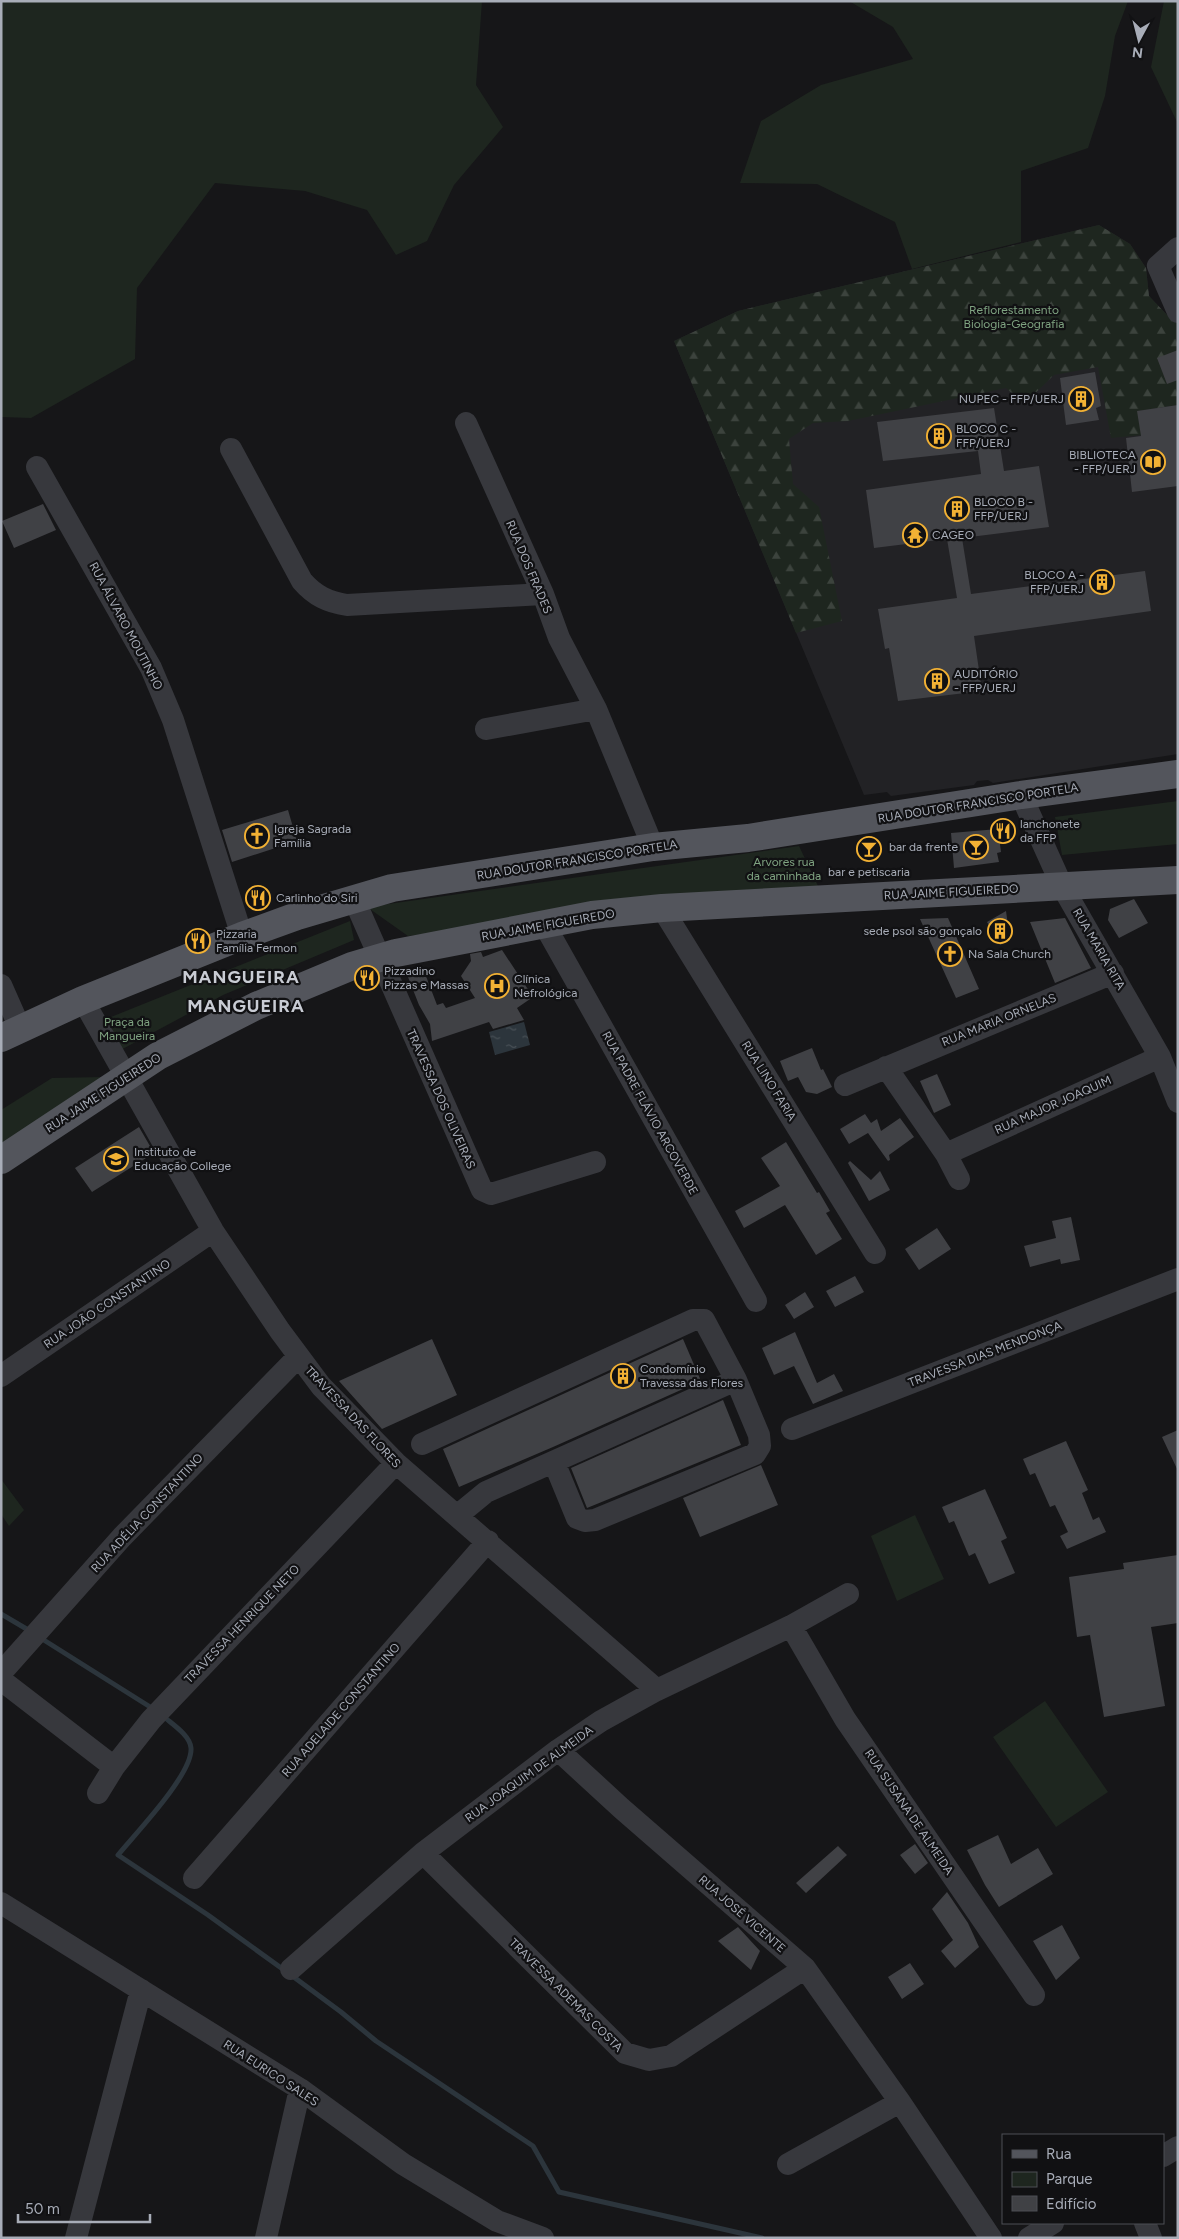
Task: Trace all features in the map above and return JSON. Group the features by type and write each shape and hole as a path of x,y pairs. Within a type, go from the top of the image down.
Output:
{"main road":[{"name":"RUA DOUTOR FRANCISCO PORTELA","path":"10,1033 83,1000 242,936 297,916 392,888 654,847 748,838 1021,795 1178,774"},
{"name":"RUA JAIME FIGUEIREDO","path":"1,1160 125,1076 158,1056 256,1006 325,976 378,957 592,915 662,908 1178,880"}],"street":[{"path":"1178,248 1158,266 1178,312"},
{"name":"RUA DOS FRADES","path":"466,423 543,594 559,638 596,709 654,847"},
{"path":"231,449 302,581 312,593 329,602 347,606 543,594"},
{"name":"RUA ÁLVARO MOUTINHO","path":"37,467 151,668 173,720 242,936"},
{"path":"486,729 596,709"},
{"name":"RUA MARIA RITA","path":"1021,795 1062,886 1160,1057 1178,1102"},
{"name":"TRAVESSA DOS OLIVEIRAS","path":"354,899 482,1190 491,1194 595,1162"},
{"name":"RUA LINO FARIA","path":"662,908 876,1253"},
{"name":"RUA PADRE FLÁVIO ARCOVERDE","path":"544,924 756,1301"},
{"name":"RUA MARIA ORNELAS","path":"845,1085 886,1066 1113,973"},
{"path":"1,985 10,1033"},
{"name":"TRAVESSA DAS FLORES","path":"83,1000 213,1232 298,1357 321,1386 396,1463 488,1541 657,1690"},
{"name":"RUA MAJOR JOAQUIM","path":"946,1154 1160,1057"},
{"path":"886,1066 946,1154 958,1179"},
{"name":"RUA JOÃO CONSTANTINO","path":"1,1376 213,1232"},
{"name":"TRAVESSA DIAS MENDONÇA","path":"792,1429 1178,1279"},
{"path":"422,1444 693,1320 704,1320 736,1380 759,1435 760,1446 755,1454 595,1520 585,1521 577,1518 554,1462"},
{"name":"RUA ADÉLIA CONSTANTINO","path":"1,1673 122,1537 298,1357"},
{"path":"458,1515 486,1492 736,1380"},
{"name":"TRAVESSA HENRIQUE NETO","path":"98,1793 114,1767 151,1720 396,1463"},
{"name":"RUA ADELAIDE CONSTANTINO","path":"194,1878 488,1541"},
{"name":"RUA JOAQUIM DE ALMEIDA","path":"291,1969 423,1853 558,1750 601,1721 657,1690 790,1626 848,1594"},
{"name":"RUA SUSANA DE ALMEIDA","path":"790,1626 845,1719 1034,1995"},
{"path":"1,1680 114,1767"},
{"name":"RUA JOSÉ VICENTE","path":"558,1750 621,1808 805,1968 900,2102 991,2238"},
{"name":"TRAVESSA ADEMAS COSTA","path":"423,1853 625,2053 649,2060 671,2056 805,1968"},
{"name":"RUA EURICO SALES","path":"1,1903 300,2089 412,2170 497,2221 543,2238"},
{"path":"76,2238 141,1990"},
{"path":"266,2238 300,2089"},
{"path":"788,2164 900,2102"},
{"path":"1164,2155 1178,2147"},
{"path":"1029,2238 1051,2224"},
{"path":"1145,2224 1151,2238"}],"shaded area":[{"path":"1099,225 1130,244 1146,268 1149,296 1168,316 1178,320 1178,754 993,783 988,780 977,781 974,785 891,796 887,792 864,795 674,341 738,311"}],"green space":[{"path":"1,1 482,1 476,85 503,127 454,185 427,241 396,255 367,210 305,191 215,183 137,288 135,359 31,418 1,417"},
{"path":"849,1 1128,1 1115,36 1105,96 1088,148 1021,171 1021,242 912,269 895,222 817,184 740,183 761,121 821,85 913,59 893,27"},
{"path":"1164,1 1178,1 1178,124 1151,67"},
{"name":"Reflorestamento Biologia-Geografia","path":"1099,225 1130,244 1146,268 1149,296 1168,316 1178,320 1178,405 1138,411 1142,435 1111,438 1098,367 1054,375 1024,404 1006,388 848,421 813,423 789,439 793,484 819,507 842,621 796,633 674,341 738,311"},
{"path":"1178,801 1178,844 1062,855 1055,817"},
{"name":"Arvores rua da caminhada","path":"799,846 818,886 408,936 367,907"},
{"name":"Praça da Mangueira","path":"350,921 354,940 223,995 117,1052 101,1021"},
{"path":"104,1077 1,1146 1,1110 52,1078"},
{"path":"1,1479 24,1510 9,1526 1,1514"},
{"path":"915,1515 944,1579 897,1601 871,1536"},
{"path":"1045,1701 1108,1792 1056,1827 993,1737"}],"water":[{"path":"524,1022 530,1045 495,1055 489,1032"}],"building":[{"path":"1178,350 1178,380 1167,384 1157,358"},
{"name":"NUPEC - FFP/UERJ","path":"1095,372 1101,406 1096,408 1099,420 1066,425 1060,378"},
{"name":"BIBLIOTECA - FFP/UERJ","path":"1178,405 1178,486 1132,492 1126,438 1141,436 1137,411"},
{"path":"994,408 1004,471 1039,466 1049,527 962,538 971,594 1145,571 1151,611 974,636 982,691 898,701 889,648 885,649 878,609 957,598 947,539 874,548 866,490 981,474 978,451 883,461 877,422"},
{"path":"43,504 56,530 14,548 2,521"},
{"name":"Igreja Sagrada Família","path":"288,810 297,841 232,862 222,830"},
{"name":"bar da frente","path":"998,829 1001,852 997,853 999,862 954,868 951,833"},
{"path":"1134,899 1148,923 1119,938 1108,920 1110,909"},
{"name":"sede psol são gonçalo","path":"1006,911 1010,940 1000,945 987,922"},
{"name":"Na Sala Church","path":"948,918 979,989 956,998 920,919"},
{"path":"1065,918 1091,968 1055,983 1030,922"},
{"name":"Clínica Nefrológica","path":"502,950 533,997 517,1008 524,1020 493,1029 489,1022 432,1041 430,1024 419,1005 408,977 424,971 437,1005 443,1003 446,1008 475,998 461,976 471,961 470,954 481,952 483,957"},
{"path":"812,1048 821,1070 823,1069 832,1087 817,1094 806,1092 798,1077 788,1081 780,1061"},
{"path":"937,1074 951,1105 934,1113 920,1081"},
{"path":"865,1114 871,1123 877,1119 881,1131 900,1118 914,1137 889,1155 890,1160 888,1161 868,1133 849,1144 840,1129"},
{"name":"Instituto de Educação College","path":"139,1127 154,1153 92,1192 75,1168"},
{"path":"786,1142 830,1211 826,1213 842,1239 816,1255 785,1205 744,1228 735,1211 780,1186 761,1158"},
{"path":"850,1161 871,1180 880,1171 890,1190 869,1201 848,1163"},
{"path":"1071,1217 1080,1260 1061,1264 1060,1259 1030,1267 1024,1246 1056,1238 1052,1221"},
{"path":"937,1228 951,1249 919,1270 905,1249"},
{"path":"855,1276 864,1292 835,1307 826,1291"},
{"path":"805,1292 814,1307 794,1319 785,1305"},
{"path":"795,1332 817,1383 834,1374 843,1391 813,1404 794,1366 774,1375 762,1348"},
{"path":"432,1339 457,1395 382,1429 339,1381"},
{"path":"683,1339 701,1381 459,1487 443,1449"},
{"path":"723,1400 741,1445 587,1508 571,1468"},
{"path":"1178,1430 1178,1471 1162,1437"},
{"path":"1066,1441 1088,1490 1082,1493 1093,1520 1099,1517 1106,1532 1067,1549 1060,1536 1068,1532 1055,1505 1050,1507 1035,1473 1030,1475 1023,1459"},
{"path":"761,1465 778,1505 700,1537 683,1498"},
{"path":"985,1489 1007,1538 1001,1541 1015,1573 989,1584 975,1553 969,1556 954,1521 949,1523 942,1507"},
{"path":"1178,1555 1178,1623 1151,1627 1165,1706 1104,1717 1090,1635 1077,1637 1069,1577 1124,1569 1123,1563"},
{"path":"998,1835 1011,1864 1038,1848 1053,1874 999,1907 967,1850"},
{"path":"915,1844 928,1863 915,1874 900,1855"},
{"path":"838,1846 847,1855 806,1893 796,1883"},
{"path":"947,1892 968,1923 979,1947 955,1968 941,1951 953,1940 932,1909"},
{"path":"1062,1925 1080,1958 1056,1980 1033,1941"},
{"path":"738,1927 760,1951 751,1970 718,1941"},
{"path":"910,1963 924,1984 902,1999 888,1977"}],"waterway":[{"path":"1,1614 30,1631"},
{"path":"39,1637 155,1710"},
{"path":"163,1716 180,1730 190,1743 189,1759 183,1773 162,1803 118,1855 208,1915 284,1970"},
{"path":"291,1975 376,2041 533,2146 559,2192 762,2238"}],"place":[{"name":"NUPEC - FFP/UERJ","path":"1081,399"},
{"name":"BLOCO C - FFP/UERJ","path":"939,436"},
{"name":"BIBLIOTECA - FFP/UERJ","path":"1153,462"},
{"name":"BLOCO B - FFP/UERJ","path":"957,509"},
{"name":"CAGEO","path":"915,535"},
{"name":"BLOCO A - FFP/UERJ","path":"1102,582"},
{"name":"AUDITÓRIO - FFP/UERJ","path":"937,681"},
{"name":"lanchonete da FFP","path":"1003,831"},
{"name":"Igreja Sagrada Família","path":"257,836"},
{"name":"bar da frente","path":"976,847"},
{"name":"bar e petiscaria","path":"869,849"},
{"name":"Carlinho do Siri","path":"258,898"},
{"name":"sede psol são gonçalo","path":"1000,931"},
{"name":"Pizzaria Família Fermon","path":"198,941"},
{"name":"Na Sala Church","path":"950,954"},
{"name":"Pizzadino Pizzas e Massas","path":"367,978"},
{"name":"Clínica Nefrológica","path":"497,986"},
{"name":"Instituto de Educação College","path":"116,1159"},
{"name":"Condomínio Travessa das Flores","path":"623,1376"}],"district":[{"name":"MANGUEIRA","path":"241,977"},
{"name":"MANGUEIRA","path":"246,1006"}]}
